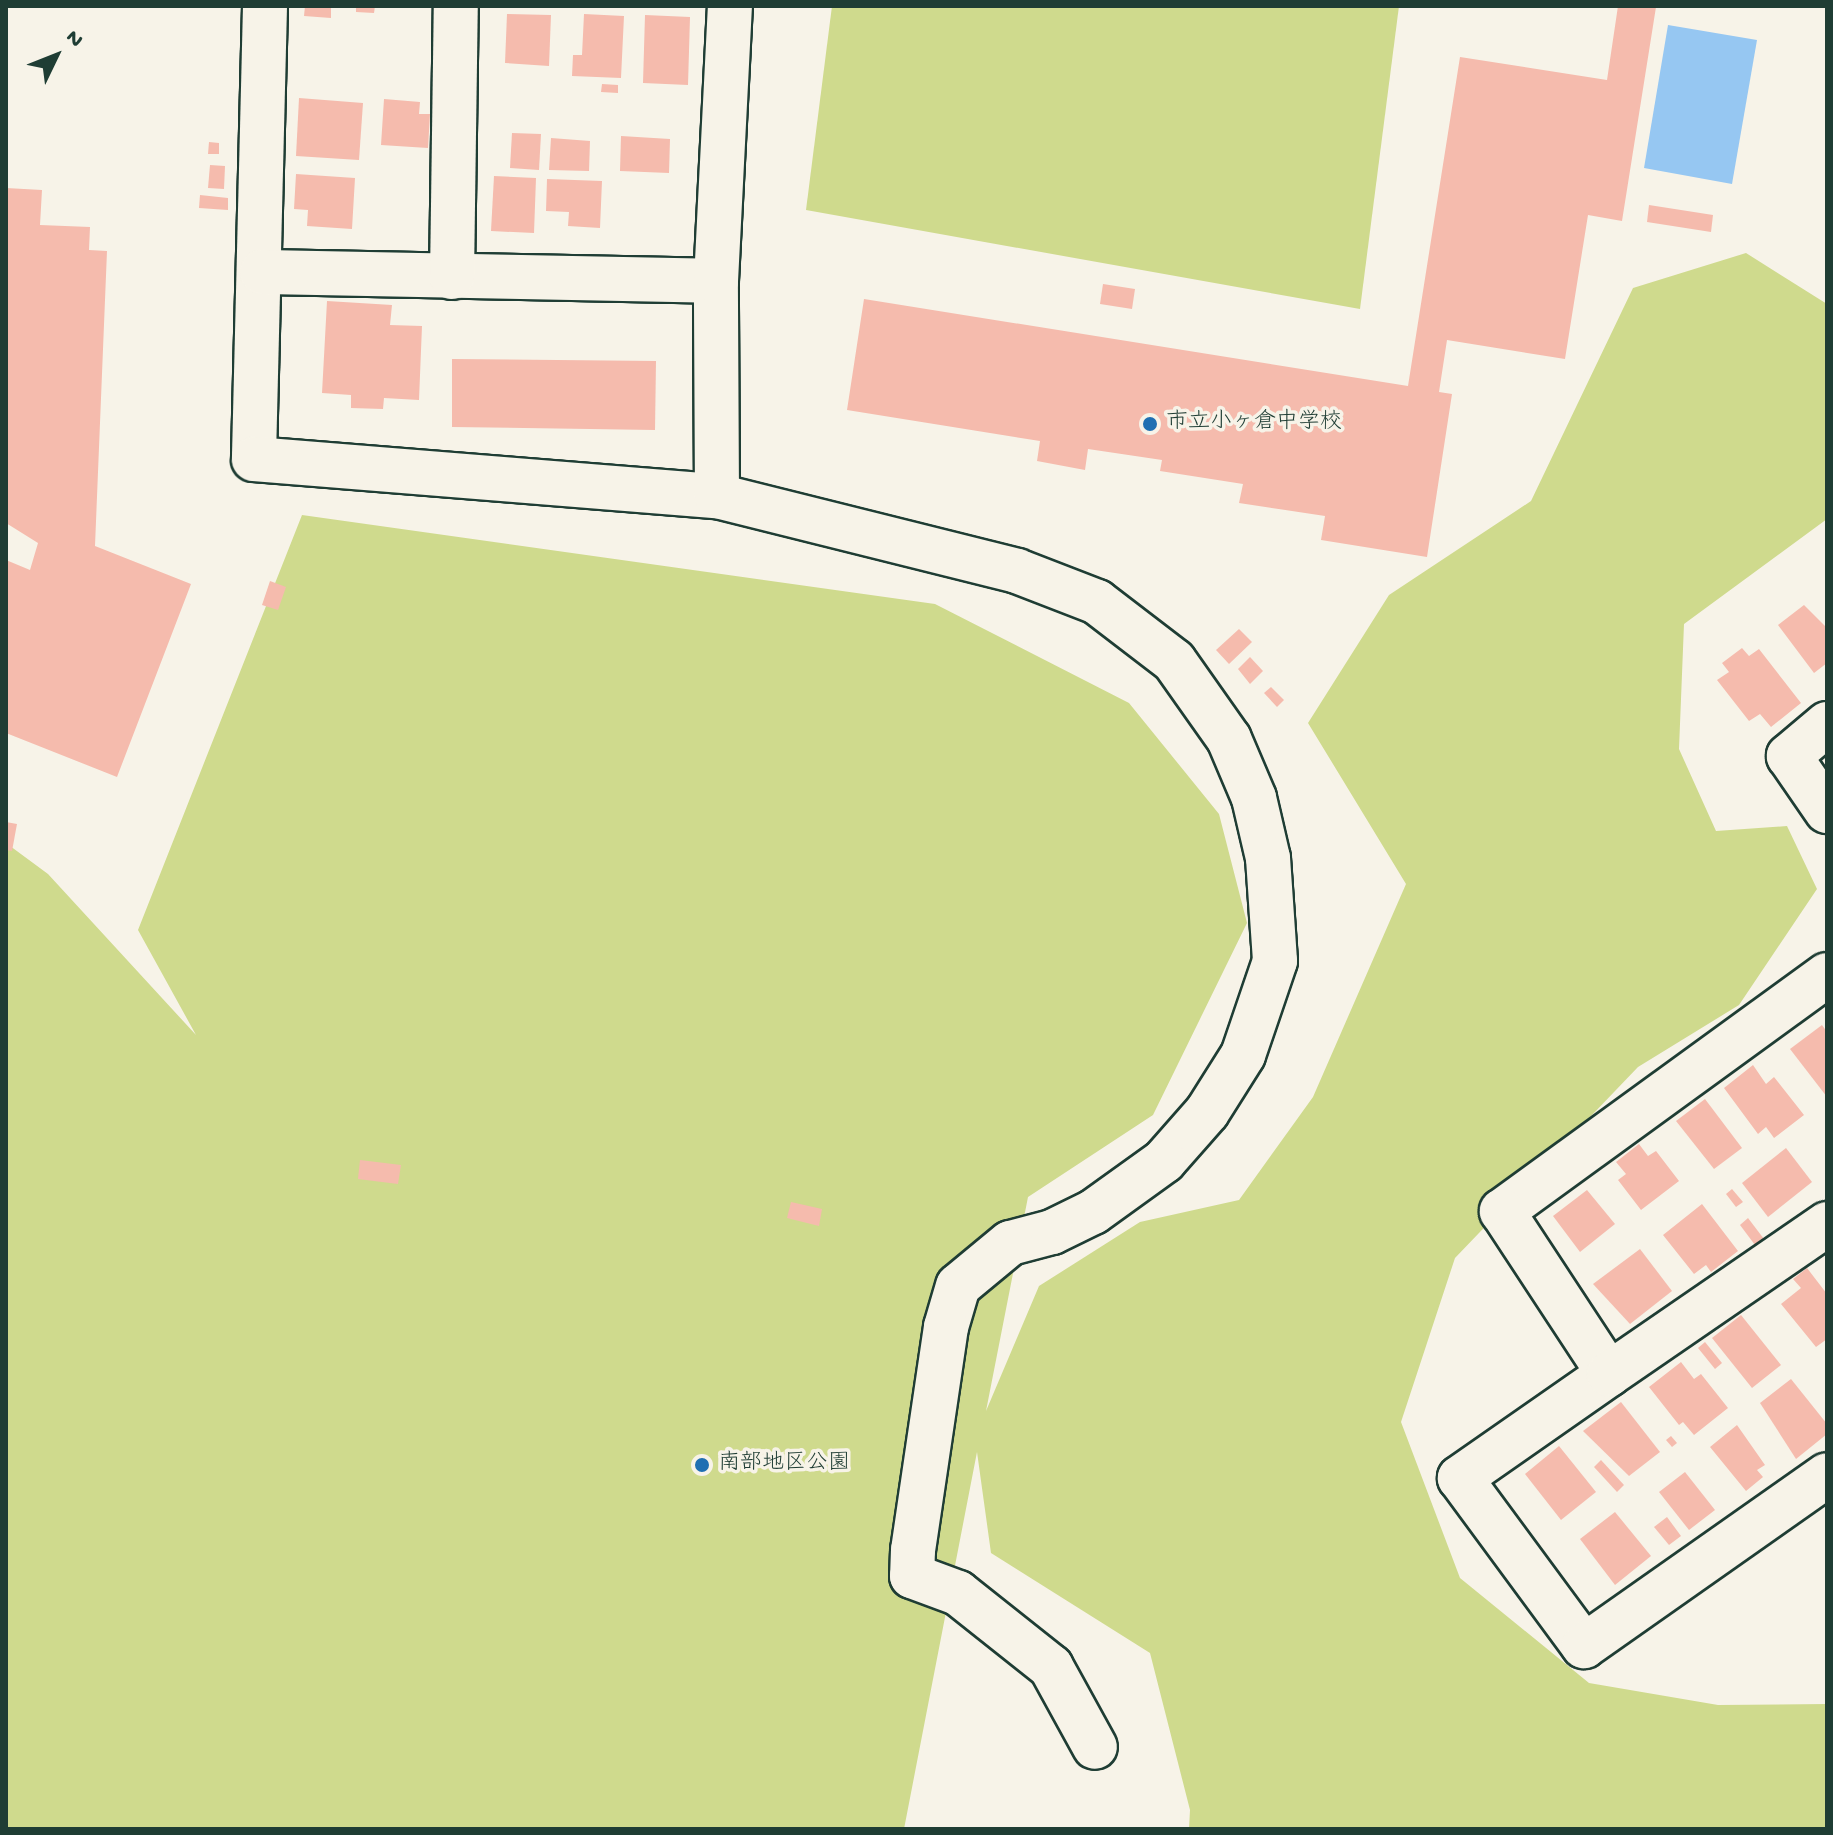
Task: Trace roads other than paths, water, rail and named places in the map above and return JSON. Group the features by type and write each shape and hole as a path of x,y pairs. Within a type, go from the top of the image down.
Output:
{"street":[{"path":"265,6 262,272 254,459 717,496 1017,571 1097,602 1174,661 1229,739 1254,798 1268,858 1275,961 1243,1055 1207,1112 1164,1161 1093,1212 1052,1232 1010,1243 980,1264 958,1286 946,1327 912,1576 958,1593 1051,1667 1095,1747"},
{"path":"452,277 456,6"},
{"path":"717,496 716,281 730,6"},
{"path":"262,272 716,281"},
{"path":"1827,724 1789,756 1827,811"},
{"path":"1609,1374 1502,1211 1827,975"},
{"path":"1827,1224 1460,1478 1584,1646 1827,1475"}],"water":[{"path":"1668,25 1757,40 1732,184 1644,168"}],"place":[{"name":"市立小ヶ倉中学校","path":"1150,424"},
{"name":"南部地区公園","path":"702,1465"}]}
